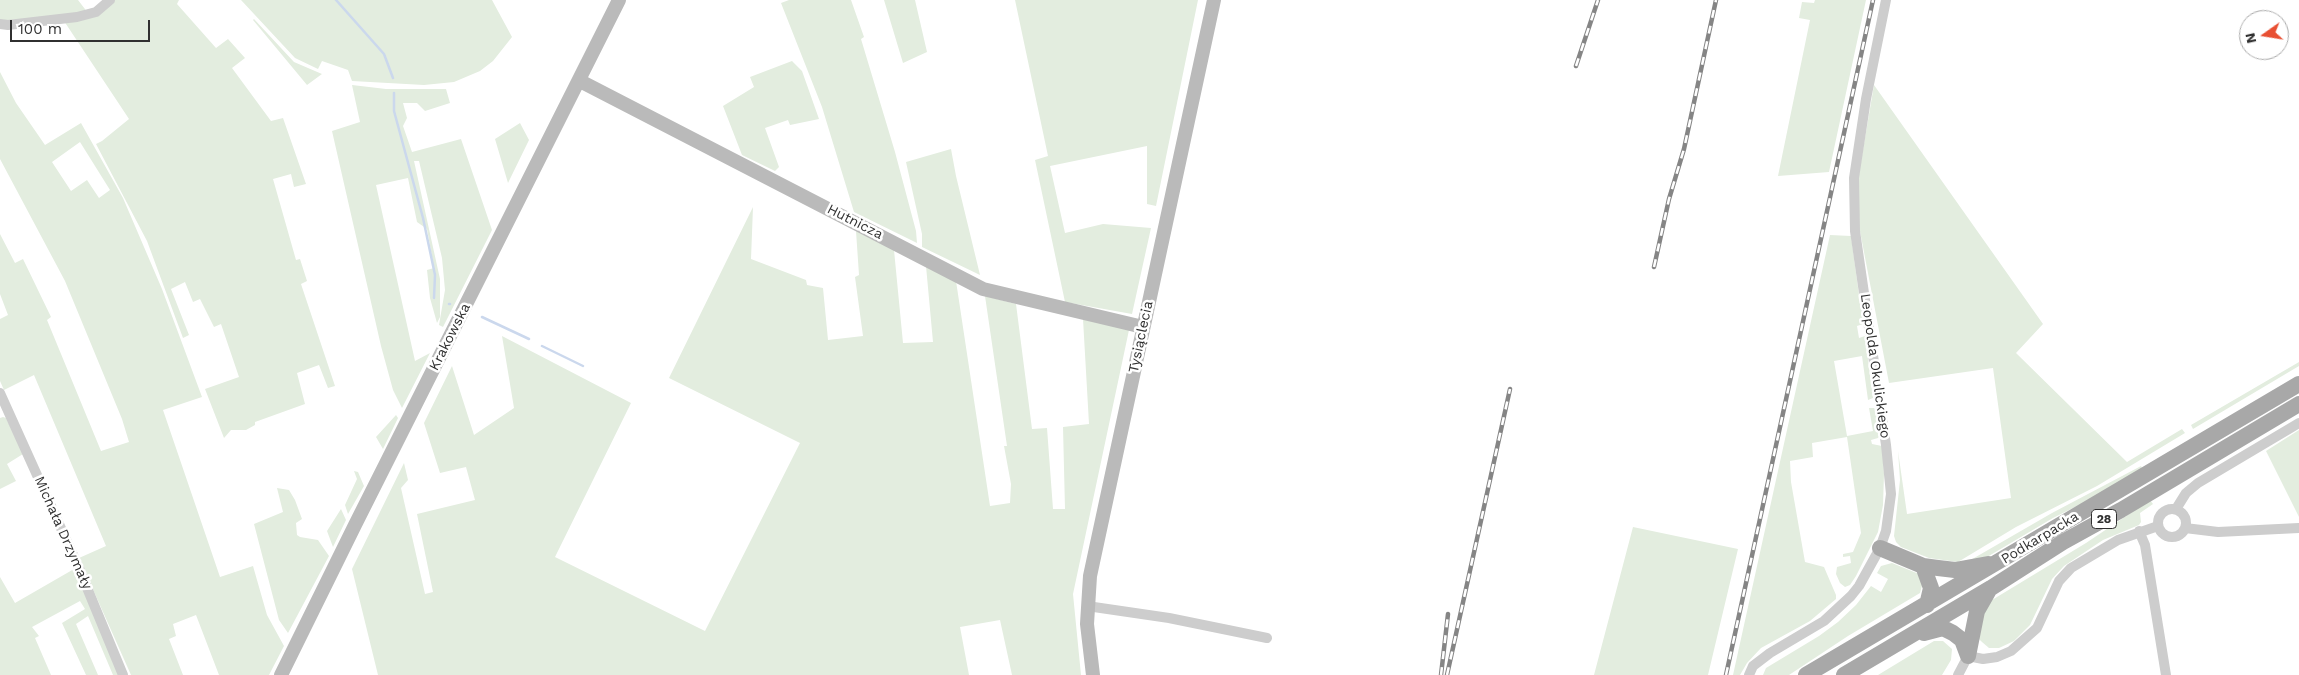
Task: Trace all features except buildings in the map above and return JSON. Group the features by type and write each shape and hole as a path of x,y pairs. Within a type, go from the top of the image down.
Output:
{"main road":[{"name":"Podkarpacka","path":"1806,675 2299,384"},
{"name":"Podkarpacka","path":"1844,675 1991,588 2063,542 2299,404"},
{"path":"1880,548 1923,566 1955,570 1980,564 1998,563"},
{"path":"1923,566 1931,588 1927,605"},
{"path":"1968,656 1977,611 1991,588"},
{"path":"1910,636 1943,628 1962,640 1968,656"}],"street":[{"path":"0,24 8,25 77,17 96,12 110,0"},
{"name":"Krakowska","path":"281,675 358,517 580,81 619,0"},
{"name":"Tysiąclecia","path":"1093,675 1087,606 1090,576 1214,0"},
{"name":"Leopolda Okulickiego","path":"1750,675 1753,666 1770,653 1824,621 1839,608 1859,586 1880,548 1886,531 1890,494 1886,445 1856,239 1854,178 1866,99 1886,0"},
{"name":"Hutnicza","path":"580,81 983,289 1143,327"},
{"name":"Michała Drzymały","path":"0,393 78,566 123,675"},
{"path":"2176,509 2186,493 2198,483 2299,423"},
{"path":"2168,509 2176,509 2184,515 2185,528 2179,535 2170,537 2162,533 2158,526 2161,514 2168,509"},
{"path":"1958,675 1968,656 1990,658 2011,651 2036,628 2059,581 2071,568 2098,551 2139,532 2158,526"},
{"path":"2185,528 2218,532 2299,528"},
{"path":"2139,532 2145,545 2166,675"},
{"path":"1087,606 1170,618 1267,638"}],"green space":[{"path":"0,0 78,0 88,13 0,21"},
{"path":"111,0 179,0 177,4 216,48 228,39 245,58 232,68 271,121 283,118 306,184 294,187 291,174 273,179 296,260 300,259 307,281 301,284 335,386 328,388 319,365 297,373 305,404 255,422 255,425 246,430 231,430 224,438 205,389 239,377 221,324 214,327 200,299 193,302 185,282 171,289 189,335 183,338 147,241 96,144 129,119 64,21"},
{"path":"241,0 492,0 512,37 493,61 480,71 454,82 424,85 352,81 348,70 322,61 318,69 295,58"},
{"path":"789,0 851,0 864,37 861,39 895,152 916,231 917,243 854,212 822,107 781,3"},
{"path":"884,0 915,0 927,52 903,63"},
{"path":"1015,0 1198,0 1156,206 1147,204 1147,146 1050,166 1065,233 1103,224 1151,228 1132,314 1065,302 1035,160 1048,156"},
{"path":"1815,0 1866,0 1829,172 1778,176 1810,20 1799,18 1802,2 1814,3"},
{"path":"254,19 294,62 322,74 307,85"},
{"path":"792,61 802,71 819,119 790,125 788,120 765,128 779,167 775,171 742,155 723,106 754,87 750,77"},
{"path":"0,72 16,103 45,145 81,123 123,198 162,289 202,397 163,410 220,577 253,566 267,615 284,646 269,675 219,675 196,615 173,624 176,636 169,639 183,675 131,675 79,558 106,546 34,375 4,390 0,381 0,319 8,315 0,294 0,234 15,263 23,259 51,317 47,320 101,451 129,442 122,419 65,281 0,159","holes":["80,142 110,190 99,198 87,180 71,191 52,162"]},
{"path":"352,85 386,89 446,89 450,103 425,111 417,103 403,103 407,118 403,126 412,152 461,139 492,230 443,327 439,325 445,290 442,258 419,161 414,161 440,279 440,317 437,323 430,298 427,270 434,268 427,229 417,222 408,178 376,185 415,361 430,353 402,408 393,390 381,346 332,131 360,122"},
{"path":"1874,85 2043,324 2016,353 2127,462 2182,429 2185,433 2097,486 2016,527 1958,562 1929,558 1901,547 1896,542 1894,536 1900,480 1898,451 1907,514 2011,498 1993,368 1889,383 1859,226 1858,179"},
{"path":"520,123 529,140 508,183 495,139"},
{"path":"951,149 980,275 922,247 922,234 906,162"},
{"path":"753,207 751,259 806,280 807,285 823,288 828,340 863,336 855,277 859,275 856,231 894,250 903,343 933,342 926,266 956,281 990,506 1010,503 1011,484 1004,446 1007,446 985,296 1016,304 1032,429 1047,428 1053,509 1065,509 1063,427 1089,424 1083,319 1129,330 1073,594 1081,675 1012,675 1000,620 960,627 969,675 378,675 352,569 404,463 408,480 401,488 425,594 433,592 417,514 475,500 466,467 440,473 424,423 452,366 474,435 514,408 502,336 631,403 555,557 705,631 800,443 669,378"},
{"path":"1830,235 1851,236 1863,324 1857,326 1859,338 1865,336 1873,398 1868,400 1862,356 1834,361 1847,436 1873,431 1869,408 1874,408 1876,411 1880,435 1878,438 1871,440 1872,444 1882,446 1884,474 1883,505 1878,532 1856,576 1850,585 1845,587 1840,583 1836,574 1837,567 1851,563 1850,556 1843,557 1843,554 1853,552 1861,533 1847,437 1812,443 1813,457 1790,461 1791,482 1805,562 1824,567 1836,599 1810,621 1761,648 1747,663 1740,675 1733,675"},
{"path":"2299,362 2299,366 2193,429 2191,425"},
{"path":"396,415 398,418 383,449 376,437"},
{"path":"0,418 6,418 23,454 7,464 16,481 0,489"},
{"path":"2299,430 2299,517 2266,451"},
{"path":"2141,466 2143,470 2053,518 1982,560 1962,565 2052,513"},
{"path":"354,471 358,472 364,486 348,514 345,505 357,479"},
{"path":"277,488 289,490 295,500 302,519 296,523 297,535 318,540 329,556 288,633 279,620 254,524 283,512"},
{"path":"2150,500 2153,504 2140,513 2141,522 2139,525 2103,540 2064,566 2052,579 2030,625 2014,641 1999,648 1989,648 1979,639 1979,621 1992,600 2086,543"},
{"path":"341,509 346,520 333,547 327,531"},
{"path":"1633,527 1738,549 1708,675 1594,675"},
{"path":"1892,563 1919,574 1923,582 1920,593 1848,636 1789,675 1763,675 1766,668 1819,636 1838,622 1856,605 1871,586 1881,592 1888,579 1877,573 1881,566"},
{"path":"74,569 121,675 113,675 88,616 76,624 98,675 86,675 62,623 85,609 80,601 32,627 39,636 35,638 51,675 0,675 0,577 15,603"},
{"path":"1934,641 1943,641 1952,649 1951,660 1942,675 1878,675"}],"waterway":[{"path":"336,0 384,54 393,78"},
{"path":"394,93 394,111 423,218 435,275 434,298"},
{"path":"482,317 529,339"},
{"path":"542,346 583,366"}],"railway":[{"path":"1576,66 1598,0"},
{"path":"1654,267 1669,199 1684,149 1716,0"},
{"path":"1726,675 1873,0"},
{"path":"1447,675 1510,389"},
{"path":"1441,675 1448,614"}]}
